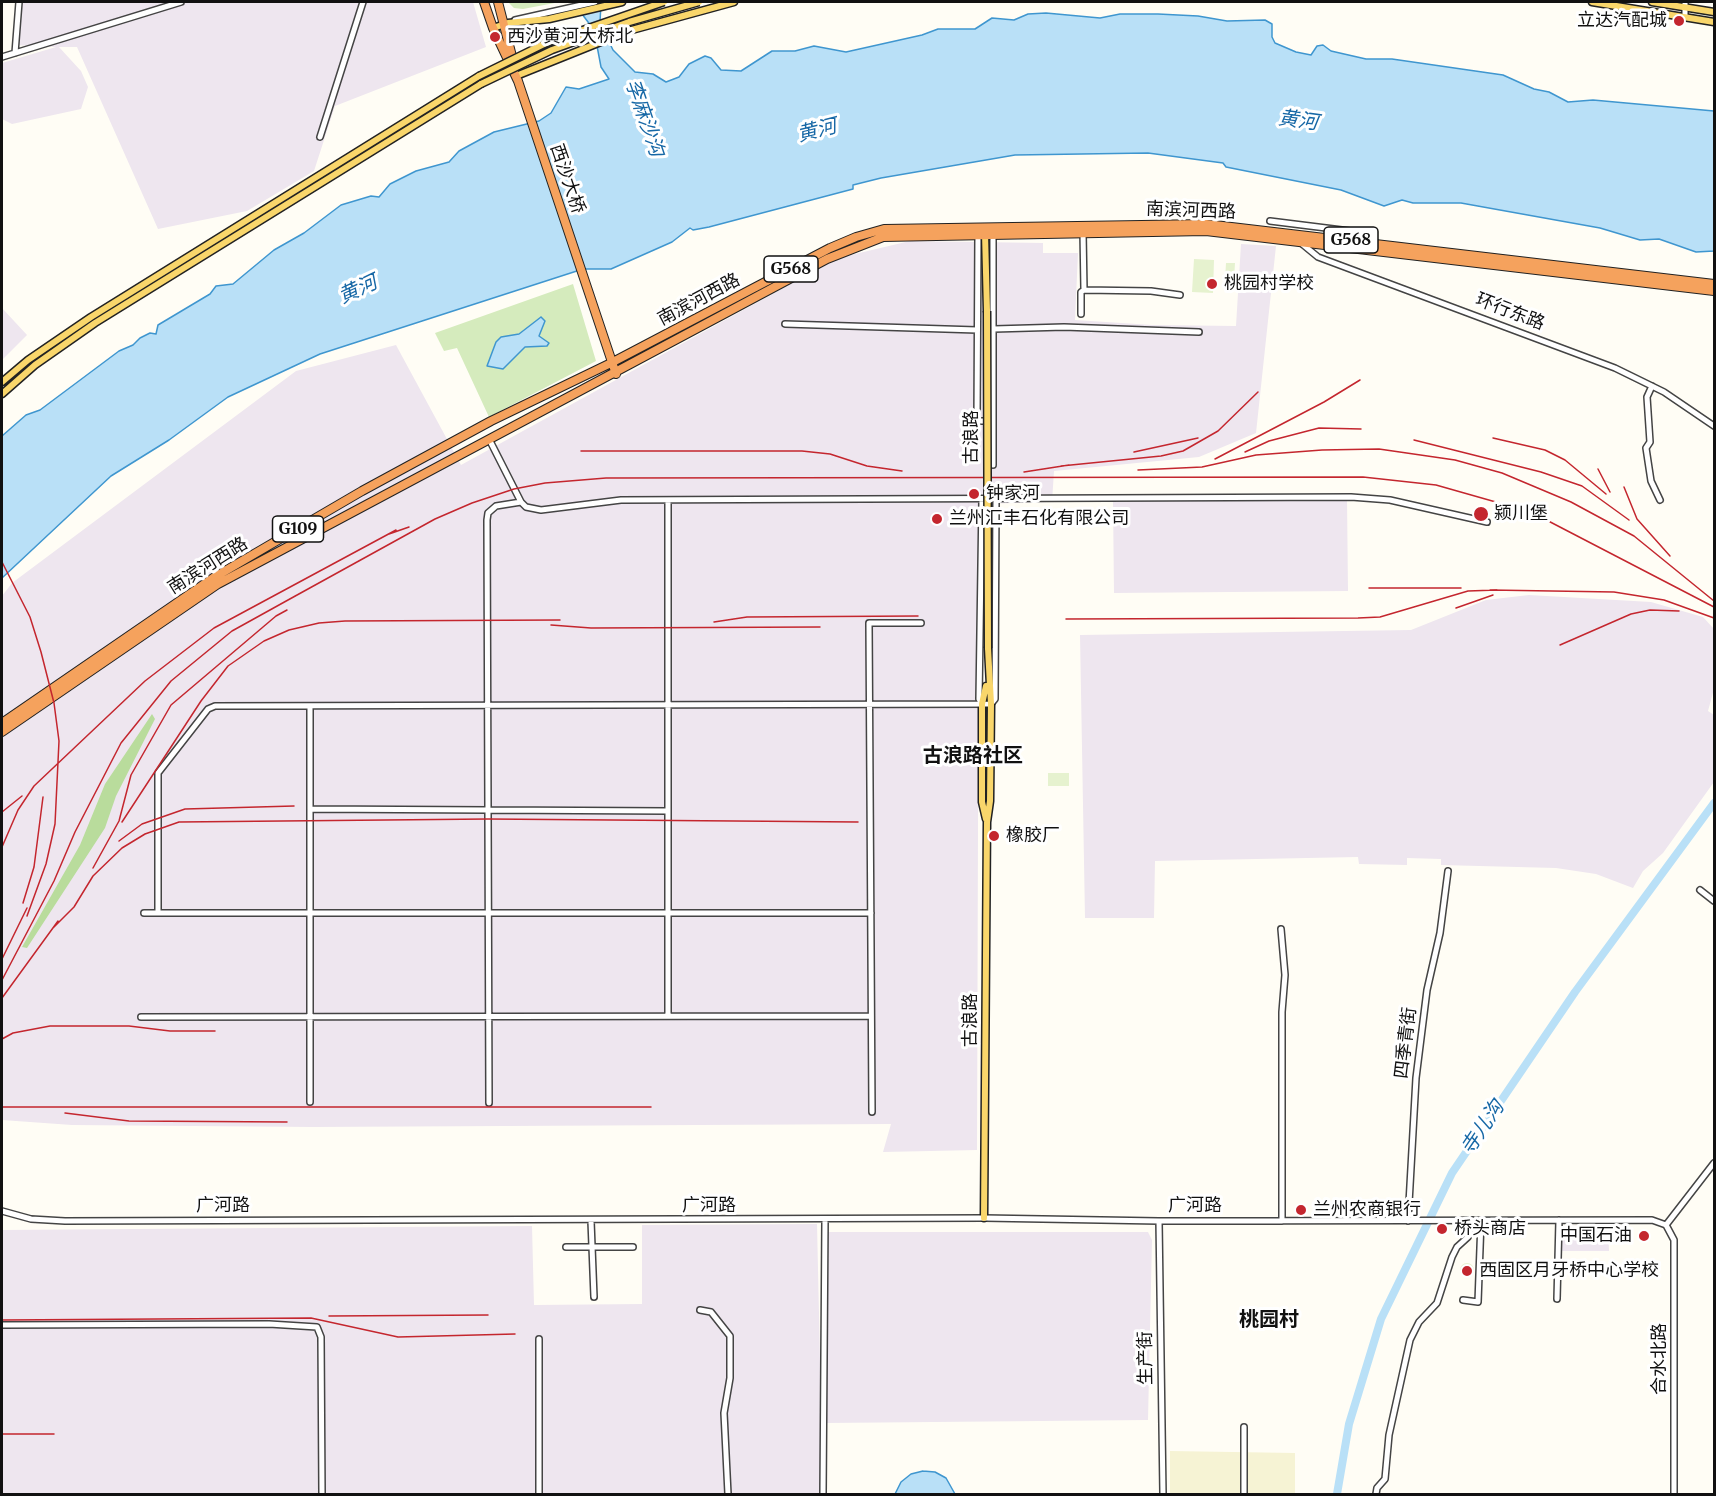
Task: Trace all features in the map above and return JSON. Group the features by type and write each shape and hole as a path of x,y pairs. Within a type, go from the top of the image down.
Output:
{"highway":[{"path":"484,2 493,28 517,78"},
{"path":"498,2 506,24 517,78"},
{"name":"西沙大桥","path":"517,78 615,374"},
{"name":"南滨河西路","path":"615,374 827,259 883,237 986,230 1206,224 1714,291"},
{"name":"南滨河西路","path":"2,723 213,578 437,450 856,237 884,229 1206,231 1296,236 1714,284"},
{"name":"G109","path":"489,439 615,374"},
{"name":"南滨河西路","path":"2,732 218,584 489,439"}],"main road":[{"path":"493,28 572,10 622,2"},
{"path":"2,382 28,360 93,320 174,265 479,76 548,42 664,2"},
{"path":"2,394 93,320 179,273 482,84 552,50 638,19 699,2"},
{"path":"517,78 580,49 628,31 734,2"},
{"path":"1592,2 1714,22"},
{"path":"1652,2 1685,4 1714,12"},
{"name":"古浪路","path":"984,1218 987,822 990,801 991,704 988,648 986,230"},
{"name":"古浪路","path":"987,822 982,802 982,705 988,648"}],"street":[{"path":"15,53 19,2"},
{"path":"2,57 181,2"},
{"path":"320,137 363,2"},
{"path":"572,10 595,2"},
{"path":"1684,17 1685,4"},
{"path":"1270,221 1350,231 1361,242"},
{"path":"986,230 994,329 993,465"},
{"path":"986,230 976,330 977,421 994,421"},
{"path":"1081,314 1084,290 1083,232"},
{"name":"环行东路","path":"1296,236 1318,257 1615,368 1652,386 1714,426"},
{"path":"1084,290 1152,291 1180,295"},
{"path":"784,324 976,330"},
{"path":"994,329 1064,327 1199,332"},
{"path":"1652,386 1647,397 1650,442 1646,448 1651,481 1659,500"},
{"path":"489,439 521,502 526,507 541,510 607,501 668,500 1351,497 1390,500 1487,522"},
{"name":"古浪路","path":"982,499 980,699 982,705"},
{"name":"古浪路","path":"991,704 995,699 996,499"},
{"path":"668,500 668,1016"},
{"path":"489,1103 487,520 488,513 496,506 521,502"},
{"path":"872,1112 869,623 921,623"},
{"path":"158,913 158,777 160,769 208,709 214,706 668,703 991,704"},
{"path":"310,706 310,1102"},
{"path":"310,810 668,811"},
{"name":"四季青街","path":"1408,1221 1416,1078 1427,990 1440,933 1448,871"},
{"path":"1700,890 1714,901"},
{"path":"144,913 871,913"},
{"path":"1281,930 1286,975 1282,1012 1282,1221"},
{"path":"141,1017 870,1016"},
{"path":"1376,1494 1377,1488 1385,1479 1389,1435 1410,1341 1419,1322 1437,1303 1452,1257 1457,1247 1468,1237 1472,1220 1644,1220 1666,1225 1714,1163"},
{"name":"广河路","path":"2,1211 31,1219 65,1221 984,1218 1160,1221 1472,1220"},
{"path":"823,1494 825,1220"},
{"path":"1557,1299 1559,1220"},
{"path":"591,1221 594,1297"},
{"name":"生产街","path":"1160,1221 1163,1494"},
{"path":"1463,1300 1478,1302 1481,1221"},
{"name":"合水北路","path":"1666,1225 1674,1240 1674,1494"},
{"path":"566,1247 633,1247"},
{"path":"700,1310 711,1312 730,1336 730,1378 724,1413 728,1494"},
{"path":"2,1325 269,1324 317,1327 321,1337 322,1494"},
{"path":"539,1339 539,1494"},
{"path":"1244,1427 1244,1494"}],"shaded area":[{"path":"16,2 473,2 486,47 335,106 314,171 247,211 158,229 77,47 59,47 81,71 88,87 81,109 12,124 2,119 2,63 56,47 13,45"},
{"path":"910,241 1043,243 1043,253 1078,253 1075,320 1152,325 1236,326 1241,244 1276,246 1256,433 1199,457 1054,471 1052,502 979,504 977,1150 883,1152 891,1124 313,1127 72,1125 2,1120 2,596 12,583 296,371 396,345 461,465 838,258"},
{"path":"2,308 27,335 2,360"},
{"path":"1347,499 1348,591 1114,593 1113,501"},
{"path":"1529,595 1651,602 1703,617 1714,629 1714,689 1708,711 1714,715 1714,782 1663,853 1643,871 1633,888 1596,874 1556,868 1441,865 1441,859 1407,858 1407,865 1359,864 1358,857 1155,861 1154,918 1085,918 1080,635 1411,630 1486,600"},
{"path":"817,1224 823,1494 2,1494 2,1230 532,1226 534,1305 642,1304 642,1225"},
{"path":"1608,1225 1609,1251 1561,1251 1561,1226"},
{"path":"824,1232 1148,1232 1152,1240 1148,1420 827,1423"},
{"path":"1170,1451 1295,1453 1295,1494 1170,1494"}],"green space":[{"path":"508,2 560,2 523,9 514,8"},
{"path":"1194,259 1214,260 1213,293 1192,292"},
{"path":"1226,263 1235,263 1234,280 1225,280"},
{"path":"573,284 596,361 489,417 457,348 444,351 435,333"},
{"path":"152,714 155,719 116,796 105,828 27,948 22,947 80,845 105,784"},
{"path":"1048,773 1069,773 1069,786 1048,786"},
{"path":"1467,1263 1472,1265 1474,1270 1472,1275 1467,1277 1462,1275 1460,1270 1462,1265"}],"water":[{"path":"573,2 601,2 600,23 613,50 635,72 653,74 666,82 679,77 689,64 705,56 711,58 721,70 741,71 772,51 795,51 814,46 846,52 922,35 938,29 975,29 992,18 1014,20 1028,14 1046,13 1100,18 1120,14 1158,14 1198,16 1227,21 1265,20 1272,24 1272,37 1275,43 1296,52 1311,55 1317,46 1323,45 1331,51 1366,59 1392,59 1503,75 1534,89 1549,92 1568,102 1593,100 1714,111 1714,251 1696,252 1659,239 1640,240 1600,228 1461,203 1413,203 1402,200 1384,206 1341,190 1226,167 1223,163 1148,153 1015,155 881,178 853,185 853,189 709,227 693,230 690,228 672,242 611,269 583,269 320,354 228,397 169,440 111,476 2,578 2,436 26,415 40,410 119,351 133,345 150,333 156,334 158,325 210,294 216,286 233,284 274,250 304,233 341,205 371,196 379,197 390,184 416,171 449,162 459,151 494,132 539,121 551,113 566,87 579,89 609,79 601,67 594,30"},
{"path":"541,317 545,321 539,336 549,343 547,346 525,347 503,369 487,366 496,342 501,337 519,334"},
{"path":"923,1471 935,1472 946,1478 955,1494 895,1494 901,1482 911,1474"}],"waterway":[{"name":"寺儿沟","path":"1337,1494 1349,1424 1381,1319 1452,1173 1575,992 1714,803"}],"railway":[{"path":"1215,459 1324,402 1360,380"},
{"path":"1061,466 1161,456 1183,451 1218,431 1258,392"},
{"path":"1245,452 1269,441 1319,428 1361,429"},
{"path":"1134,452 1198,438"},
{"path":"1493,438 1545,450 1565,460 1606,494"},
{"path":"1414,440 1541,472 1582,486 1629,520"},
{"path":"1138,470 1202,467 1256,455 1322,450 1379,449 1455,460 1502,473 1571,502 1634,536 1714,601"},
{"path":"581,451 802,451 830,454 867,466 902,471"},
{"path":"1024,472 1069,465"},
{"path":"1598,469 1610,492"},
{"path":"2,980 54,881 75,832 121,743 171,681 232,631 435,519 472,503 514,489 545,483 606,478 1363,477 1436,485 1531,512 1714,607"},
{"path":"1624,487 1637,519 1670,556"},
{"path":"389,534 409,527"},
{"path":"2,847 18,810 34,786 145,681 214,628 396,530"},
{"path":"2,562 30,617 54,703 59,741 55,824 46,864 27,916"},
{"path":"1369,588 1461,588"},
{"path":"1490,590 1614,592 1664,600 1714,618"},
{"path":"1066,619 1380,617 1468,591 1497,590"},
{"path":"1456,608 1493,595"},
{"path":"93,868 119,821 131,775 171,705 276,616 287,610"},
{"path":"1560,645 1631,614 1650,610 1679,611"},
{"path":"714,622 747,617 918,616"},
{"path":"122,822 201,701 228,666 264,641 289,630 319,623 345,621 560,620"},
{"path":"551,625 591,628 820,627"},
{"path":"2,812 22,796"},
{"path":"23,903 34,867 43,797"},
{"path":"119,841 142,824 185,809 294,806"},
{"path":"53,928 74,907 93,876 122,848 145,834 179,822 488,819 858,822"},
{"path":"2,959 27,908"},
{"path":"2,998 58,921"},
{"path":"2,1039 13,1033 50,1026 129,1026 170,1031 215,1031"},
{"path":"2,1107 651,1107"},
{"path":"65,1113 129,1121 287,1122"},
{"path":"329,1316 488,1315"},
{"path":"2,1320 311,1318 398,1337 515,1334"},
{"path":"2,1434 54,1434"}],"place":[{"name":"立达汽配城","path":"1679,21"},
{"name":"西沙黄河大桥北","path":"495,37"},
{"name":"桃园村学校","path":"1212,284"},
{"name":"钟家河","path":"974,494"},
{"name":"颍川堡","path":"1481,514"},
{"name":"兰州汇丰石化有限公司","path":"937,519"},
{"name":"橡胶厂","path":"994,836"},
{"name":"兰州农商银行","path":"1301,1210"},
{"name":"桥头商店","path":"1442,1229"},
{"name":"中国石油","path":"1644,1236"},
{"name":"西固区月牙桥中心学校","path":"1467,1271"}],"district":[{"name":"古浪路社区","path":"973,756"},
{"name":"桃园村","path":"1269,1320"}],"water label":[{"name":"李麻沙沟","path":"644,118"},
{"name":"黄河","path":"1298,121"},
{"name":"黄河","path":"817,131"},
{"name":"黄河","path":"358,290"}]}
